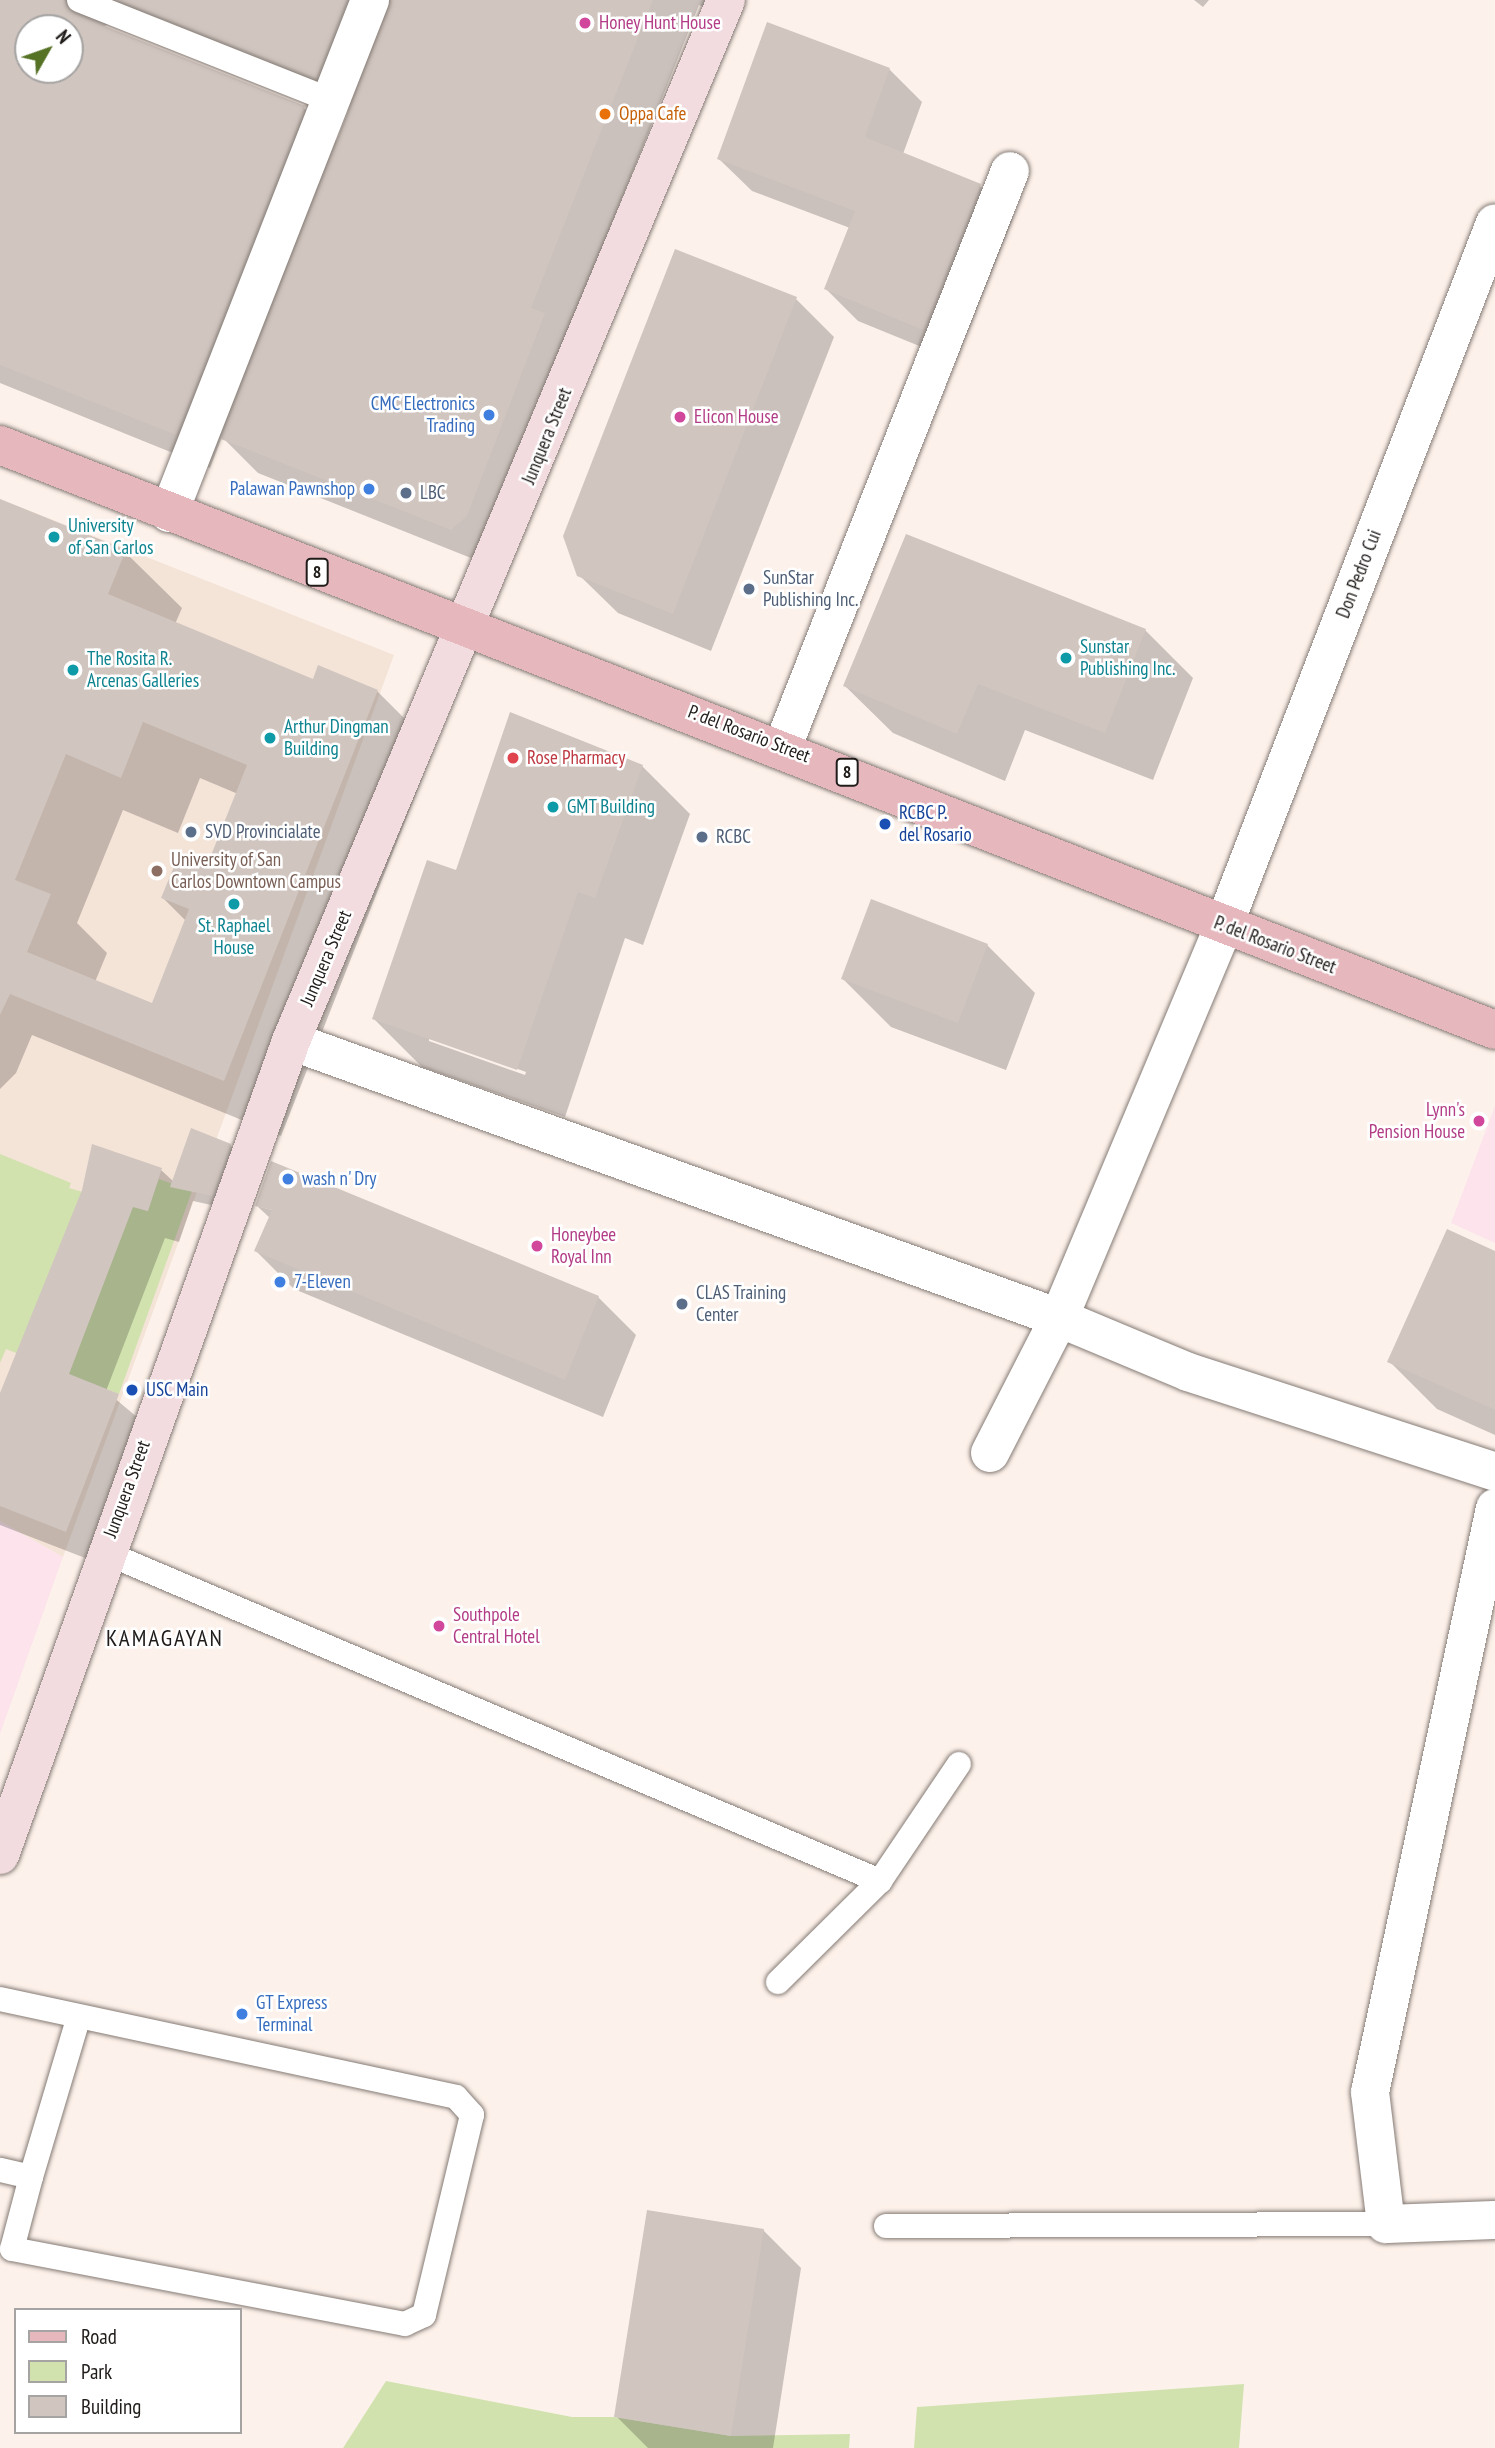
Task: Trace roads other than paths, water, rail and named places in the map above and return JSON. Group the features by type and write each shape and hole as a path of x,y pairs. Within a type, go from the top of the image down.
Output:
{"main road":[{"name":"P. del Rosario Street","path":"0,446 465,631 783,746 1224,925 1495,1030"}],"street":[{"path":"169,513 370,0"},
{"name":"Junquera Street","path":"0,1855 104,1552 291,1041 465,631 726,0"},
{"path":"783,746 1010,171"},
{"name":"Don Pedro Cui","path":"990,1453 1059,1318 1224,925 1495,223"},
{"path":"291,1041 1059,1318 1188,1372 1495,1472"},
{"path":"1495,1508 1370,2092 1386,2224 1495,2220"}],"lane":[{"path":"79,0 330,100"},
{"path":"104,1552 880,1881"},
{"path":"778,1982 880,1881 959,1764"},
{"path":"0,1999 78,2019 456,2097 472,2115 424,2315 405,2324 12,2249 78,2019"},
{"path":"0,2170 31,2177"},
{"path":"886,2226 1386,2224"}],"place":[{"name":"Honey Hunt House","path":"585,23"},
{"name":"Oppa Cafe","path":"605,114"},
{"name":"CMC Electronics Trading","path":"489,415"},
{"name":"Elicon House","path":"680,417"},
{"name":"Palawan Pawnshop","path":"369,489"},
{"name":"LBC","path":"406,493"},
{"name":"University of San Carlos","path":"54,537"},
{"name":"SunStar Publishing Inc.","path":"749,589"},
{"name":"Sunstar Publishing Inc.","path":"1066,658"},
{"name":"The Rosita R. Arcenas Galleries","path":"73,670"},
{"name":"Arthur Dingman Building","path":"270,738"},
{"name":"Rose Pharmacy","path":"513,758"},
{"name":"GMT Building","path":"553,807"},
{"name":"RCBC P. del Rosario","path":"885,824"},
{"name":"SVD Provincialate","path":"191,832"},
{"name":"RCBC","path":"702,837"},
{"name":"University of San Carlos Downtown Campus","path":"157,871"},
{"name":"St. Raphael House","path":"234,904"},
{"name":"Lynn's Pension House","path":"1479,1121"},
{"name":"wash n' Dry","path":"288,1179"},
{"name":"Honeybee Royal Inn","path":"537,1246"},
{"name":"7-Eleven","path":"280,1282"},
{"name":"CLAS Training Center","path":"682,1304"},
{"name":"USC Main","path":"132,1390"},
{"name":"Southpole Central Hotel","path":"439,1626"},
{"name":"GT Express Terminal","path":"242,2014"}],"district":[{"name":"KAMAGAYAN","path":"165,1638"}]}
